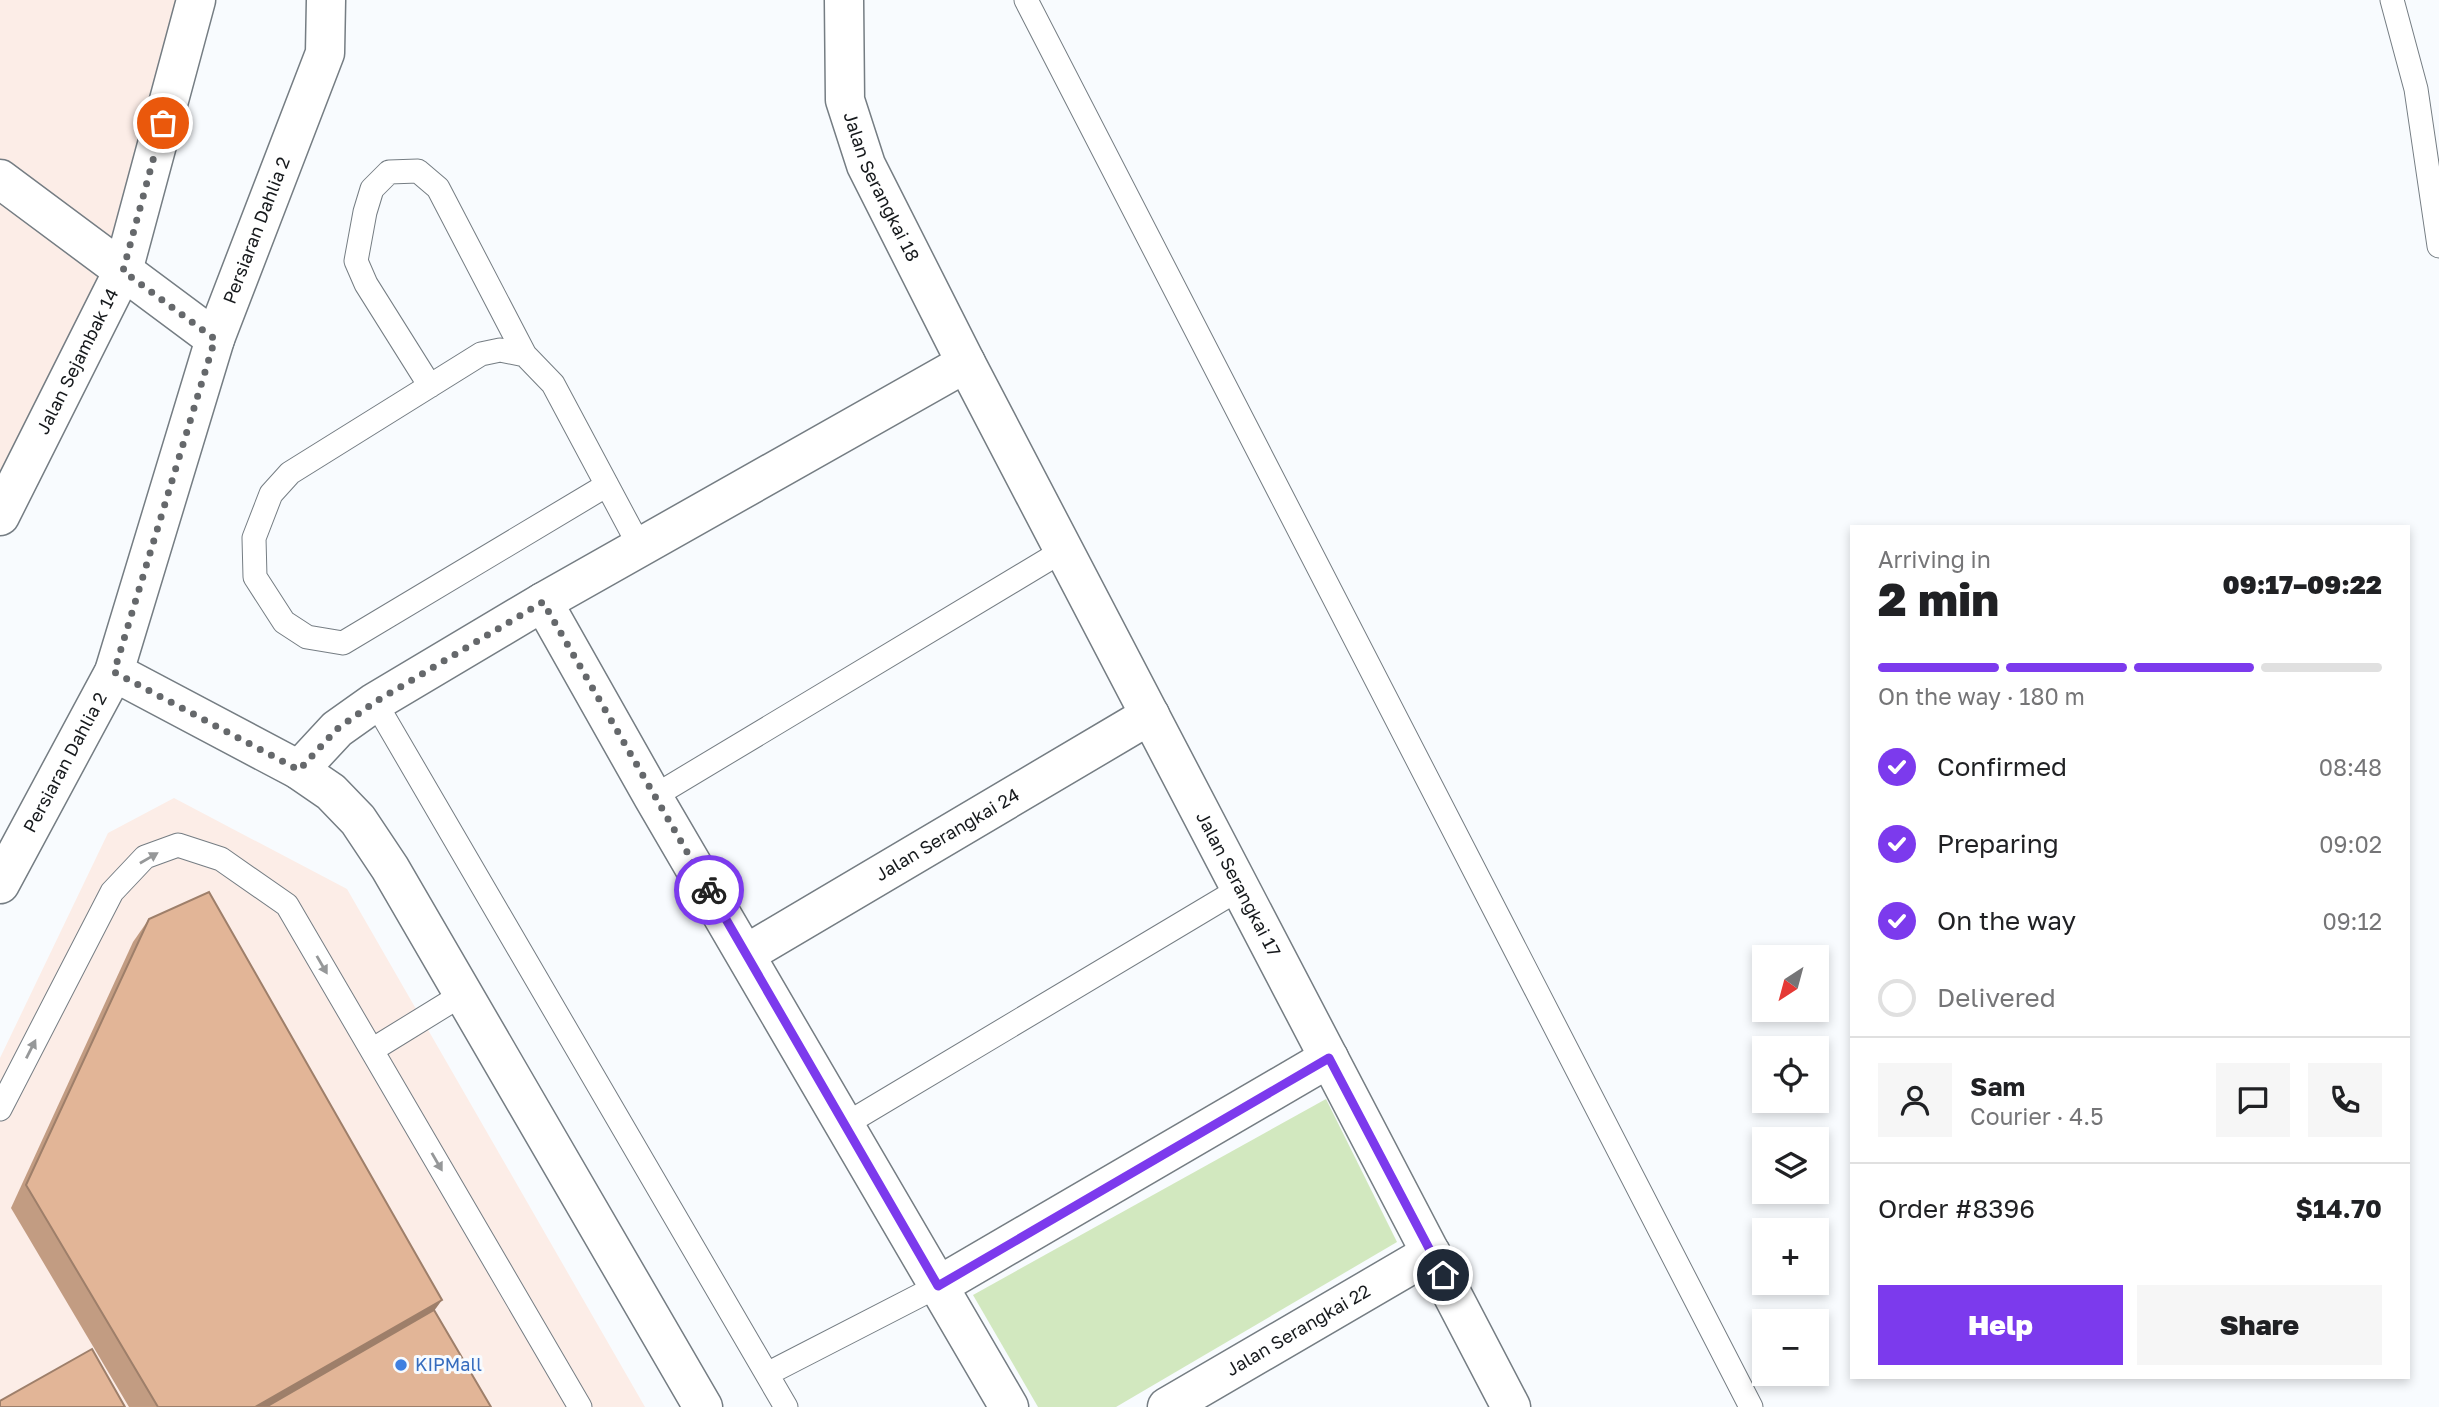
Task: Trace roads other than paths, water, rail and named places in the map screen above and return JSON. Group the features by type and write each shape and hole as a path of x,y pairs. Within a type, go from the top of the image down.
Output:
{"street":[{"name":"Jalan Sejambak 14","path":"0,516 123,271 196,0"},
{"name":"Persiaran Dahlia 2","path":"0,884 114,672 215,339 325,53 326,0"},
{"name":"Jalan Serangkai 18","path":"844,0 845,100 866,165 966,362"},
{"path":"0,179 215,339"},
{"path":"299,770 337,729 375,702 543,602 966,362"},
{"name":"Jalan Serangkai 17","path":"966,362 1511,1407"},
{"path":"543,602 653,797 1009,1407"},
{"path":"114,672 299,770 331,792 358,820 390,868 704,1407"},
{"name":"Jalan Serangkai 24","path":"746,954 1150,715"},
{"path":"938,1286 1329,1058"},
{"name":"Jalan Serangkai 22","path":"1167,1407 1432,1253"}],"lane":[{"path":"1026,0 1751,1407"},
{"path":"2392,0 2416,89 2439,246"},
{"path":"430,386 366,284 356,261 372,189 389,172 418,171 438,188 525,355 552,384 640,547"},
{"path":"525,355 500,351 481,355 290,472 271,494 254,538 255,577 284,622 307,637 343,643 607,485"},
{"path":"653,797 1064,550"},
{"path":"375,702 786,1407"},
{"path":"0,1109 112,892 145,857 178,845 221,859 287,905 580,1407"},
{"path":"846,1124 1241,888"},
{"path":"372,1051 463,994"},
{"path":"767,1374 938,1286"}],"place":[{"name":"KIPMall","path":"401,1365"}]}
